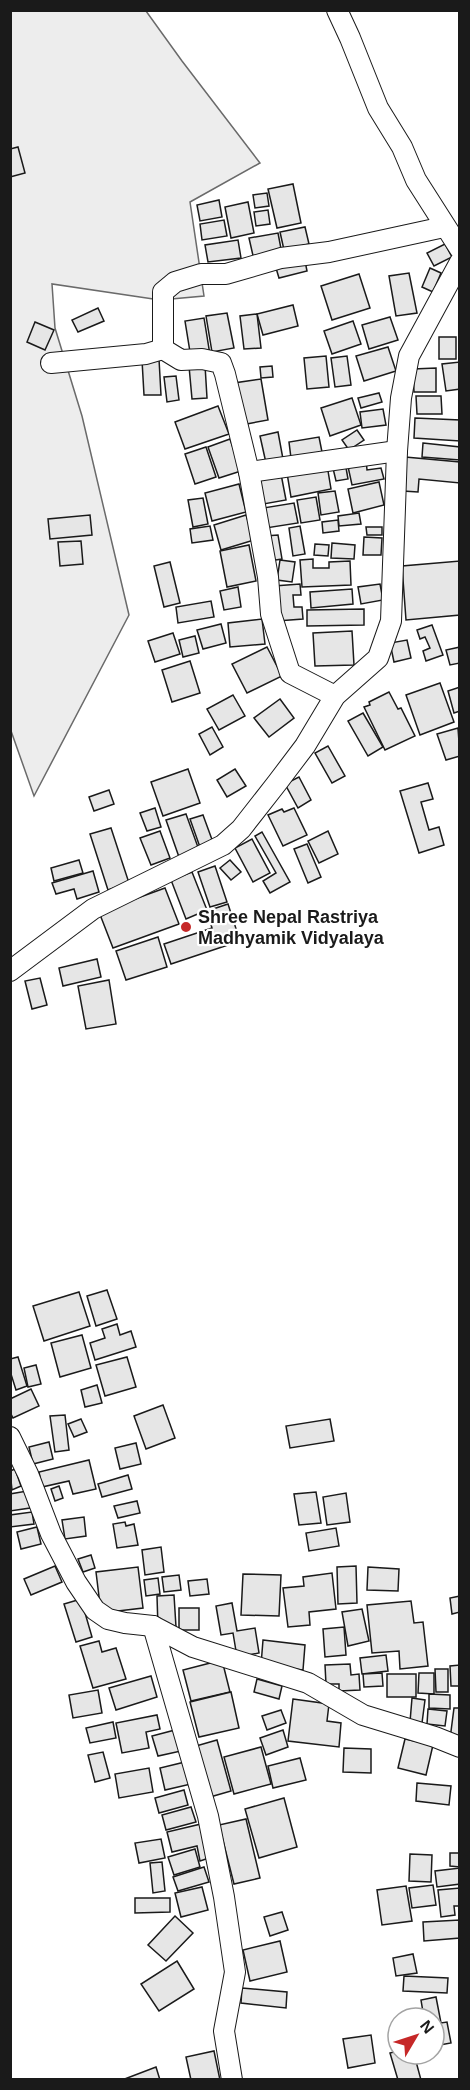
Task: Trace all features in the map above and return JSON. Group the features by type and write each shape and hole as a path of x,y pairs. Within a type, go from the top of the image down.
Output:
{"street":[{"path":"337,10 378,108 402,147 416,180 459,249"},
{"path":"163,349 163,292 175,282 201,274 226,274 281,258 329,252 444,227"},
{"path":"10,971 93,909 223,845 240,829 305,746 335,696 378,658 391,621 401,398 409,356 459,262"},
{"path":"51,363 146,354 163,349 181,360 202,359 221,363 249,472 268,577 271,615 290,673 335,696"},
{"path":"249,472 398,452"},
{"path":"10,1437 28,1474 51,1534 76,1582 95,1610 108,1619 153,1626 193,1647 308,1683 363,1715 435,1737 459,1747"},
{"path":"153,1626 208,1816 224,1897 235,1972 224,2031 232,2079"}],"shaded area":[{"path":"10,11 146,11 260,163 190,202 204,296 160,300 52,284 55,328 82,416 129,615 34,796 10,728"}],"building":[{"path":"18,147 25,173 10,177 10,149"},
{"path":"293,184 301,223 277,228 268,189"},
{"path":"267,193 269,206 255,208 253,195"},
{"path":"219,200 222,217 200,221 197,205"},
{"path":"248,202 254,233 231,238 225,207"},
{"path":"268,210 270,224 256,226 254,212"},
{"path":"224,220 227,236 202,240 200,224"},
{"path":"305,227 309,244 284,250 280,232"},
{"path":"278,233 282,254 254,260 249,238"},
{"path":"238,240 241,258 208,262 205,245"},
{"path":"445,244 452,257 434,266 427,253"},
{"path":"305,261 307,271 279,278 276,268"},
{"path":"430,268 441,273 433,292 422,287"},
{"path":"409,273 417,313 396,316 389,276"},
{"path":"359,274 370,308 332,320 321,286"},
{"path":"293,305 298,326 263,335 257,314"},
{"path":"98,308 104,321 78,332 72,320"},
{"path":"227,313 234,348 212,352 206,316"},
{"path":"257,314 261,348 244,349 240,316"},
{"path":"390,317 398,340 369,349 362,325"},
{"path":"204,318 210,355 191,358 185,321"},
{"path":"353,321 361,344 332,354 324,331"},
{"path":"35,322 54,330 45,350 27,342"},
{"path":"439,337 456,337 456,359 439,359"},
{"path":"388,347 396,371 364,381 356,356"},
{"path":"326,356 329,387 307,389 304,358"},
{"path":"347,356 351,385 335,387 331,358"},
{"path":"159,359 161,395 144,395 142,360"},
{"path":"460,362 460,389 446,391 442,364"},
{"path":"205,365 207,398 192,399 189,366"},
{"path":"272,366 273,377 261,378 260,367"},
{"path":"436,368 436,392 414,392 413,369"},
{"path":"176,376 179,400 167,402 164,377"},
{"path":"261,379 268,420 241,425 234,383"},
{"path":"379,393 382,402 361,408 358,398"},
{"path":"416,396 441,396 442,414 417,414"},
{"path":"352,398 361,425 330,436 321,408"},
{"path":"218,406 229,434 185,449 175,422"},
{"path":"383,409 386,425 362,428 360,412"},
{"path":"415,418 460,420 460,441 414,438"},
{"path":"357,430 364,440 349,450 342,440"},
{"path":"278,432 283,459 266,463 260,436"},
{"path":"319,437 322,452 291,458 289,442"},
{"path":"230,439 241,471 219,478 208,447"},
{"path":"423,443 460,447 460,460 422,457"},
{"path":"206,447 216,477 195,484 185,454"},
{"path":"405,457 460,462 460,483 419,479 418,492 403,491"},
{"path":"366,459 367,470 381,468 384,479 352,485 347,462"},
{"path":"345,462 348,479 336,481 332,464"},
{"path":"327,465 331,489 291,497 287,473"},
{"path":"281,474 286,500 258,505 253,479"},
{"path":"379,482 384,505 353,513 348,489"},
{"path":"239,484 246,512 212,521 205,493"},
{"path":"335,491 339,512 321,515 318,493"},
{"path":"316,497 320,520 301,523 297,500"},
{"path":"203,498 208,524 193,527 188,500"},
{"path":"294,503 298,523 266,528 263,508"},
{"path":"359,513 361,524 339,526 338,516"},
{"path":"90,515 92,535 50,539 48,519"},
{"path":"246,515 254,540 221,550 214,525"},
{"path":"338,520 339,531 323,533 322,522"},
{"path":"210,526 213,540 192,543 190,529"},
{"path":"300,526 305,554 293,556 289,528"},
{"path":"366,527 382,527 382,535 367,535"},
{"path":"278,535 282,559 269,561 265,536"},
{"path":"364,537 382,538 381,555 363,555"},
{"path":"81,541 83,564 60,566 58,542"},
{"path":"332,543 355,545 354,559 331,558"},
{"path":"315,544 329,545 328,556 314,555"},
{"path":"249,545 256,581 227,587 220,551"},
{"path":"313,559 313,568 329,568 329,562 350,561 351,585 302,587 300,560"},
{"path":"280,560 295,562 292,582 277,580"},
{"path":"460,561 460,615 406,620 402,566"},
{"path":"170,562 180,603 164,607 154,566"},
{"path":"300,584 301,595 293,595 294,607 302,607 303,619 277,621 274,586"},
{"path":"380,584 383,600 361,604 358,587"},
{"path":"238,587 241,607 224,610 220,591"},
{"path":"352,589 353,604 311,608 310,592"},
{"path":"211,601 214,617 178,623 176,607"},
{"path":"364,609 364,625 307,626 307,610"},
{"path":"262,619 265,644 230,647 228,623"},
{"path":"221,624 226,643 203,649 197,630"},
{"path":"432,625 443,655 426,661 423,651 430,648 425,637 420,639 417,630"},
{"path":"352,631 354,665 315,666 313,633"},
{"path":"173,633 180,654 155,662 148,641"},
{"path":"195,636 199,653 183,657 179,640"},
{"path":"407,640 411,658 394,662 390,643"},
{"path":"267,647 282,676 247,693 232,664"},
{"path":"460,647 460,663 450,665 446,650"},
{"path":"190,661 200,693 172,702 162,670"},
{"path":"440,683 454,722 420,735 406,695"},
{"path":"460,687 460,711 454,713 448,691"},
{"path":"389,692 398,709 401,708 415,736 385,750 364,707"},
{"path":"233,695 245,716 219,730 207,709"},
{"path":"280,699 294,718 269,737 254,718"},
{"path":"363,713 383,747 368,756 348,721"},
{"path":"212,727 223,747 210,755 199,734"},
{"path":"458,728 460,756 446,760 437,734"},
{"path":"328,746 345,776 332,783 315,753"},
{"path":"188,769 200,803 163,816 151,782"},
{"path":"235,769 246,786 227,797 217,780"},
{"path":"299,777 311,800 298,808 285,784"},
{"path":"428,783 433,799 421,802 429,830 439,827 444,845 419,853 400,791"},
{"path":"109,790 114,804 94,811 89,797"},
{"path":"155,808 161,827 147,831 140,813"},
{"path":"294,808 307,835 283,846 268,815 282,809 284,812"},
{"path":"186,814 199,850 179,857 166,820"},
{"path":"203,815 214,845 201,850 190,819"},
{"path":"111,828 129,883 108,890 90,834"},
{"path":"160,831 170,858 151,865 140,838"},
{"path":"328,831 338,854 319,863 308,841"},
{"path":"262,832 290,882 270,893 263,881 276,873 255,836"},
{"path":"252,839 270,873 253,882 235,848"},
{"path":"307,844 321,877 308,883 294,849"},
{"path":"79,860 83,873 54,881 51,868"},
{"path":"230,860 241,872 231,880 220,868"},
{"path":"215,866 227,902 210,907 198,872"},
{"path":"93,871 99,892 77,899 74,889 56,894 52,883"},
{"path":"192,872 207,910 186,919 171,880"},
{"path":"165,888 179,924 113,948 99,912"},
{"path":"228,904 240,941 171,964 164,944 212,928 207,911"},
{"path":"158,937 167,967 126,980 116,951"},
{"path":"97,959 101,977 63,986 59,968"},
{"path":"40,978 47,1005 32,1009 25,981"},
{"path":"109,980 116,1024 86,1029 78,986"},
{"path":"107,1290 117,1319 96,1326 87,1296"},
{"path":"79,1292 90,1326 44,1341 33,1306"},
{"path":"117,1324 120,1335 131,1331 136,1347 95,1360 90,1343 105,1338 102,1329"},
{"path":"82,1335 91,1368 60,1377 51,1343"},
{"path":"18,1357 27,1386 16,1390 10,1371 10,1359"},
{"path":"127,1357 136,1387 105,1396 96,1365"},
{"path":"36,1365 41,1384 28,1387 24,1368"},
{"path":"97,1385 102,1403 85,1407 81,1390"},
{"path":"31,1389 39,1406 13,1418 10,1412 10,1399"},
{"path":"163,1405 175,1438 146,1449 134,1416"},
{"path":"65,1415 69,1450 55,1452 50,1416"},
{"path":"81,1419 87,1432 74,1437 68,1424"},
{"path":"330,1419 334,1441 290,1448 286,1426"},
{"path":"49,1442 53,1459 33,1464 29,1447"},
{"path":"136,1443 141,1464 120,1469 115,1448"},
{"path":"89,1460 96,1489 73,1494 69,1481 42,1487 39,1472"},
{"path":"15,1469 21,1486 12,1490 10,1471"},
{"path":"128,1475 132,1489 102,1497 98,1484"},
{"path":"59,1486 63,1498 55,1501 51,1489"},
{"path":"27,1491 30,1508 10,1511 10,1494"},
{"path":"316,1492 321,1523 299,1525 294,1494"},
{"path":"346,1493 350,1522 327,1525 323,1497"},
{"path":"137,1501 140,1513 118,1518 114,1506"},
{"path":"32,1512 34,1524 10,1527 10,1515"},
{"path":"84,1517 86,1536 65,1539 62,1520"},
{"path":"125,1522 126,1526 134,1524 138,1545 117,1548 113,1524"},
{"path":"37,1527 41,1544 21,1549 17,1532"},
{"path":"336,1528 339,1546 309,1551 306,1533"},
{"path":"161,1547 164,1572 145,1575 142,1550"},
{"path":"91,1555 95,1568 83,1572 78,1559"},
{"path":"55,1566 62,1582 31,1595 24,1579"},
{"path":"356,1566 357,1603 338,1604 337,1567"},
{"path":"138,1567 143,1608 101,1613 96,1572"},
{"path":"368,1567 399,1569 398,1591 367,1590"},
{"path":"332,1573 336,1609 309,1612 310,1625 288,1627 283,1588 304,1586 303,1577"},
{"path":"243,1574 281,1575 279,1616 241,1615"},
{"path":"179,1575 181,1590 164,1592 162,1577"},
{"path":"158,1578 160,1594 146,1596 144,1580"},
{"path":"207,1579 209,1594 190,1596 188,1581"},
{"path":"174,1595 176,1627 158,1628 157,1596"},
{"path":"460,1596 460,1612 452,1614 450,1598"},
{"path":"81,1599 92,1637 76,1642 64,1604"},
{"path":"411,1601 414,1623 423,1622 428,1666 400,1669 399,1651 372,1653 367,1605"},
{"path":"232,1603 237,1631 255,1628 259,1653 237,1657 233,1633 221,1635 216,1606"},
{"path":"179,1608 199,1608 199,1630 179,1630"},
{"path":"362,1609 369,1641 348,1646 342,1612"},
{"path":"344,1627 346,1655 325,1657 323,1629"},
{"path":"263,1640 305,1645 303,1670 261,1665"},
{"path":"99,1641 102,1652 116,1648 126,1679 93,1688 80,1646"},
{"path":"386,1655 388,1671 362,1674 360,1658"},
{"path":"222,1660 230,1692 191,1701 183,1670"},
{"path":"350,1664 351,1675 359,1674 360,1690 339,1691 339,1684 326,1684 325,1665"},
{"path":"460,1665 460,1686 451,1686 450,1666"},
{"path":"435,1669 448,1669 448,1692 436,1692"},
{"path":"382,1673 383,1686 364,1687 363,1674"},
{"path":"419,1673 434,1673 434,1694 418,1693"},
{"path":"387,1674 416,1674 416,1697 387,1697"},
{"path":"151,1676 157,1697 116,1710 109,1688"},
{"path":"257,1679 282,1686 279,1699 254,1692"},
{"path":"98,1690 102,1713 73,1718 69,1695"},
{"path":"231,1692 239,1728 199,1737 190,1702"},
{"path":"429,1694 450,1695 450,1709 429,1708"},
{"path":"412,1698 425,1700 422,1723 410,1722"},
{"path":"293,1699 329,1704 327,1721 341,1723 339,1747 288,1741"},
{"path":"454,1708 460,1708 460,1740 450,1739"},
{"path":"428,1709 447,1711 445,1726 427,1724"},
{"path":"281,1710 286,1723 267,1730 262,1716"},
{"path":"157,1715 160,1729 146,1732 149,1748 122,1753 116,1723"},
{"path":"113,1722 116,1738 90,1743 86,1728"},
{"path":"175,1730 181,1751 158,1756 152,1736"},
{"path":"283,1730 288,1747 266,1755 260,1738"},
{"path":"405,1739 433,1745 426,1775 398,1768"},
{"path":"217,1740 231,1791 210,1797 196,1746"},
{"path":"261,1747 271,1784 234,1794 224,1757"},
{"path":"344,1748 371,1749 371,1773 343,1772"},
{"path":"103,1752 110,1778 95,1782 88,1755"},
{"path":"300,1758 306,1780 273,1788 268,1766"},
{"path":"185,1762 191,1784 165,1790 160,1768"},
{"path":"149,1768 153,1792 119,1798 115,1774"},
{"path":"417,1783 451,1786 449,1805 416,1801"},
{"path":"184,1790 188,1805 159,1813 155,1798"},
{"path":"284,1798 297,1847 259,1858 245,1809"},
{"path":"191,1807 196,1822 166,1830 162,1815"},
{"path":"246,1819 260,1878 234,1884 219,1825"},
{"path":"201,1824 209,1858 200,1861 197,1846 172,1852 167,1832"},
{"path":"161,1839 165,1858 139,1863 135,1843"},
{"path":"195,1849 200,1867 174,1875 168,1857"},
{"path":"450,1853 460,1853 460,1867 450,1866"},
{"path":"410,1854 432,1855 431,1882 409,1881"},
{"path":"162,1862 165,1891 153,1893 150,1863"},
{"path":"204,1867 209,1882 178,1891 173,1877"},
{"path":"460,1868 460,1884 437,1887 435,1871"},
{"path":"433,1885 436,1905 412,1908 409,1888"},
{"path":"406,1886 412,1921 382,1925 377,1890"},
{"path":"202,1887 208,1910 181,1917 175,1893"},
{"path":"460,1888 460,1906 454,1906 455,1915 441,1917 438,1890"},
{"path":"135,1898 170,1898 170,1912 135,1913"},
{"path":"282,1912 288,1930 270,1936 264,1917"},
{"path":"175,1916 193,1933 166,1961 148,1945"},
{"path":"460,1920 460,1938 424,1941 423,1922"},
{"path":"280,1941 287,1972 250,1981 243,1950"},
{"path":"413,1954 417,1973 396,1976 393,1958"},
{"path":"177,1961 194,1989 159,2011 141,1984"},
{"path":"404,1976 448,1978 447,1993 403,1991"},
{"path":"242,1988 287,1992 286,2008 241,2003"},
{"path":"436,1997 438,2006 422,2006 421,2000"},
{"path":"446,2022 447,2022 451,2043 446,2044"},
{"path":"371,2035 375,2063 348,2068 343,2039"},
{"path":"214,2051 220,2080 191,2080 186,2057"},
{"path":"394,2066 417,2066 421,2080 398,2080"},
{"path":"156,2067 160,2080 122,2080"}],"place":[{"name":"Shree Nepal Rastriya Madhyamik Vidyalaya","path":"186,927"}]}
